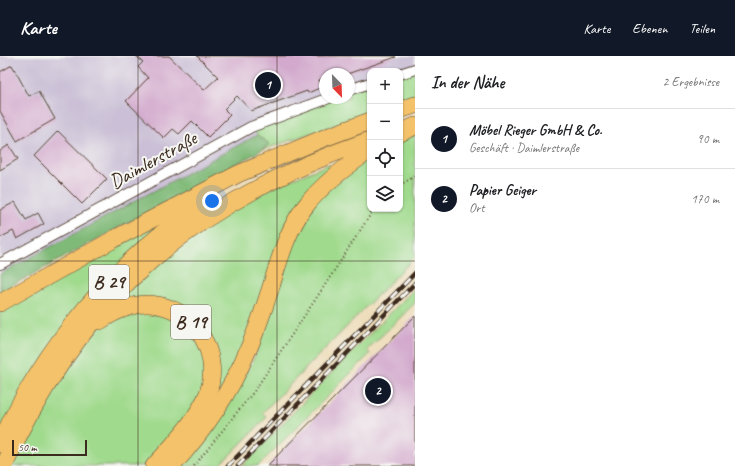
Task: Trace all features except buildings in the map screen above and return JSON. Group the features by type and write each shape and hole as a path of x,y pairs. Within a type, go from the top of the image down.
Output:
{"highway":[{"path":"403,109 415,105"},
{"name":"B 29","path":"0,444 22,400 42,366 68,330 96,296 136,255 184,216 264,164 324,138 367,122"},
{"path":"403,128 415,125"},
{"path":"403,131 415,125"},
{"name":"B 29","path":"76,343 131,279 178,239 208,218 246,194 276,179 310,163 367,141"},
{"path":"172,466 196,440 220,405 247,353 282,252 304,208 325,184 367,152"},
{"path":"0,303 189,199 238,174 264,164"},
{"name":"B 19","path":"4,466 18,434 58,369 76,343 101,320 116,311 140,305 157,305 174,310 190,319 208,347 211,361 211,378 208,393 197,413 154,466"}],"street":[{"path":"403,73 415,69"},
{"path":"355,88 367,84"},
{"name":"Daimlerstraße","path":"0,264 251,127 319,102"}],"path":[{"path":"403,183 415,176"},
{"path":"194,466 255,390 372,212"}],"shaded area":[{"path":"0,56 415,56 415,69 403,71 403,68 367,68 367,84 355,88 355,68 319,68 319,100 251,127 257,135 0,274"}],"green space":[{"path":"415,69 415,97 403,101 403,73"},
{"path":"367,84 367,114 262,150 269,144 257,135 251,127 319,102 319,104 355,104 355,88"},
{"path":"257,135 269,144 262,150 0,292 0,274"},
{"path":"415,135 415,257 262,413 267,417 219,466 0,466 0,311 171,216 250,197 329,164 334,185 367,159 367,212 403,212 403,141","holes":["288,260 255,356 240,385"]},
{"path":"415,288 415,303 367,350 370,354 258,466 242,466 337,367"}],"railway":[{"path":"228,466 415,273"},
{"path":"238,466 415,283"}],"place":[{"name":"Möbel Rieger GmbH & Co.","path":"268,85"},
{"name":"Papier Geiger","path":"378,391"}]}
